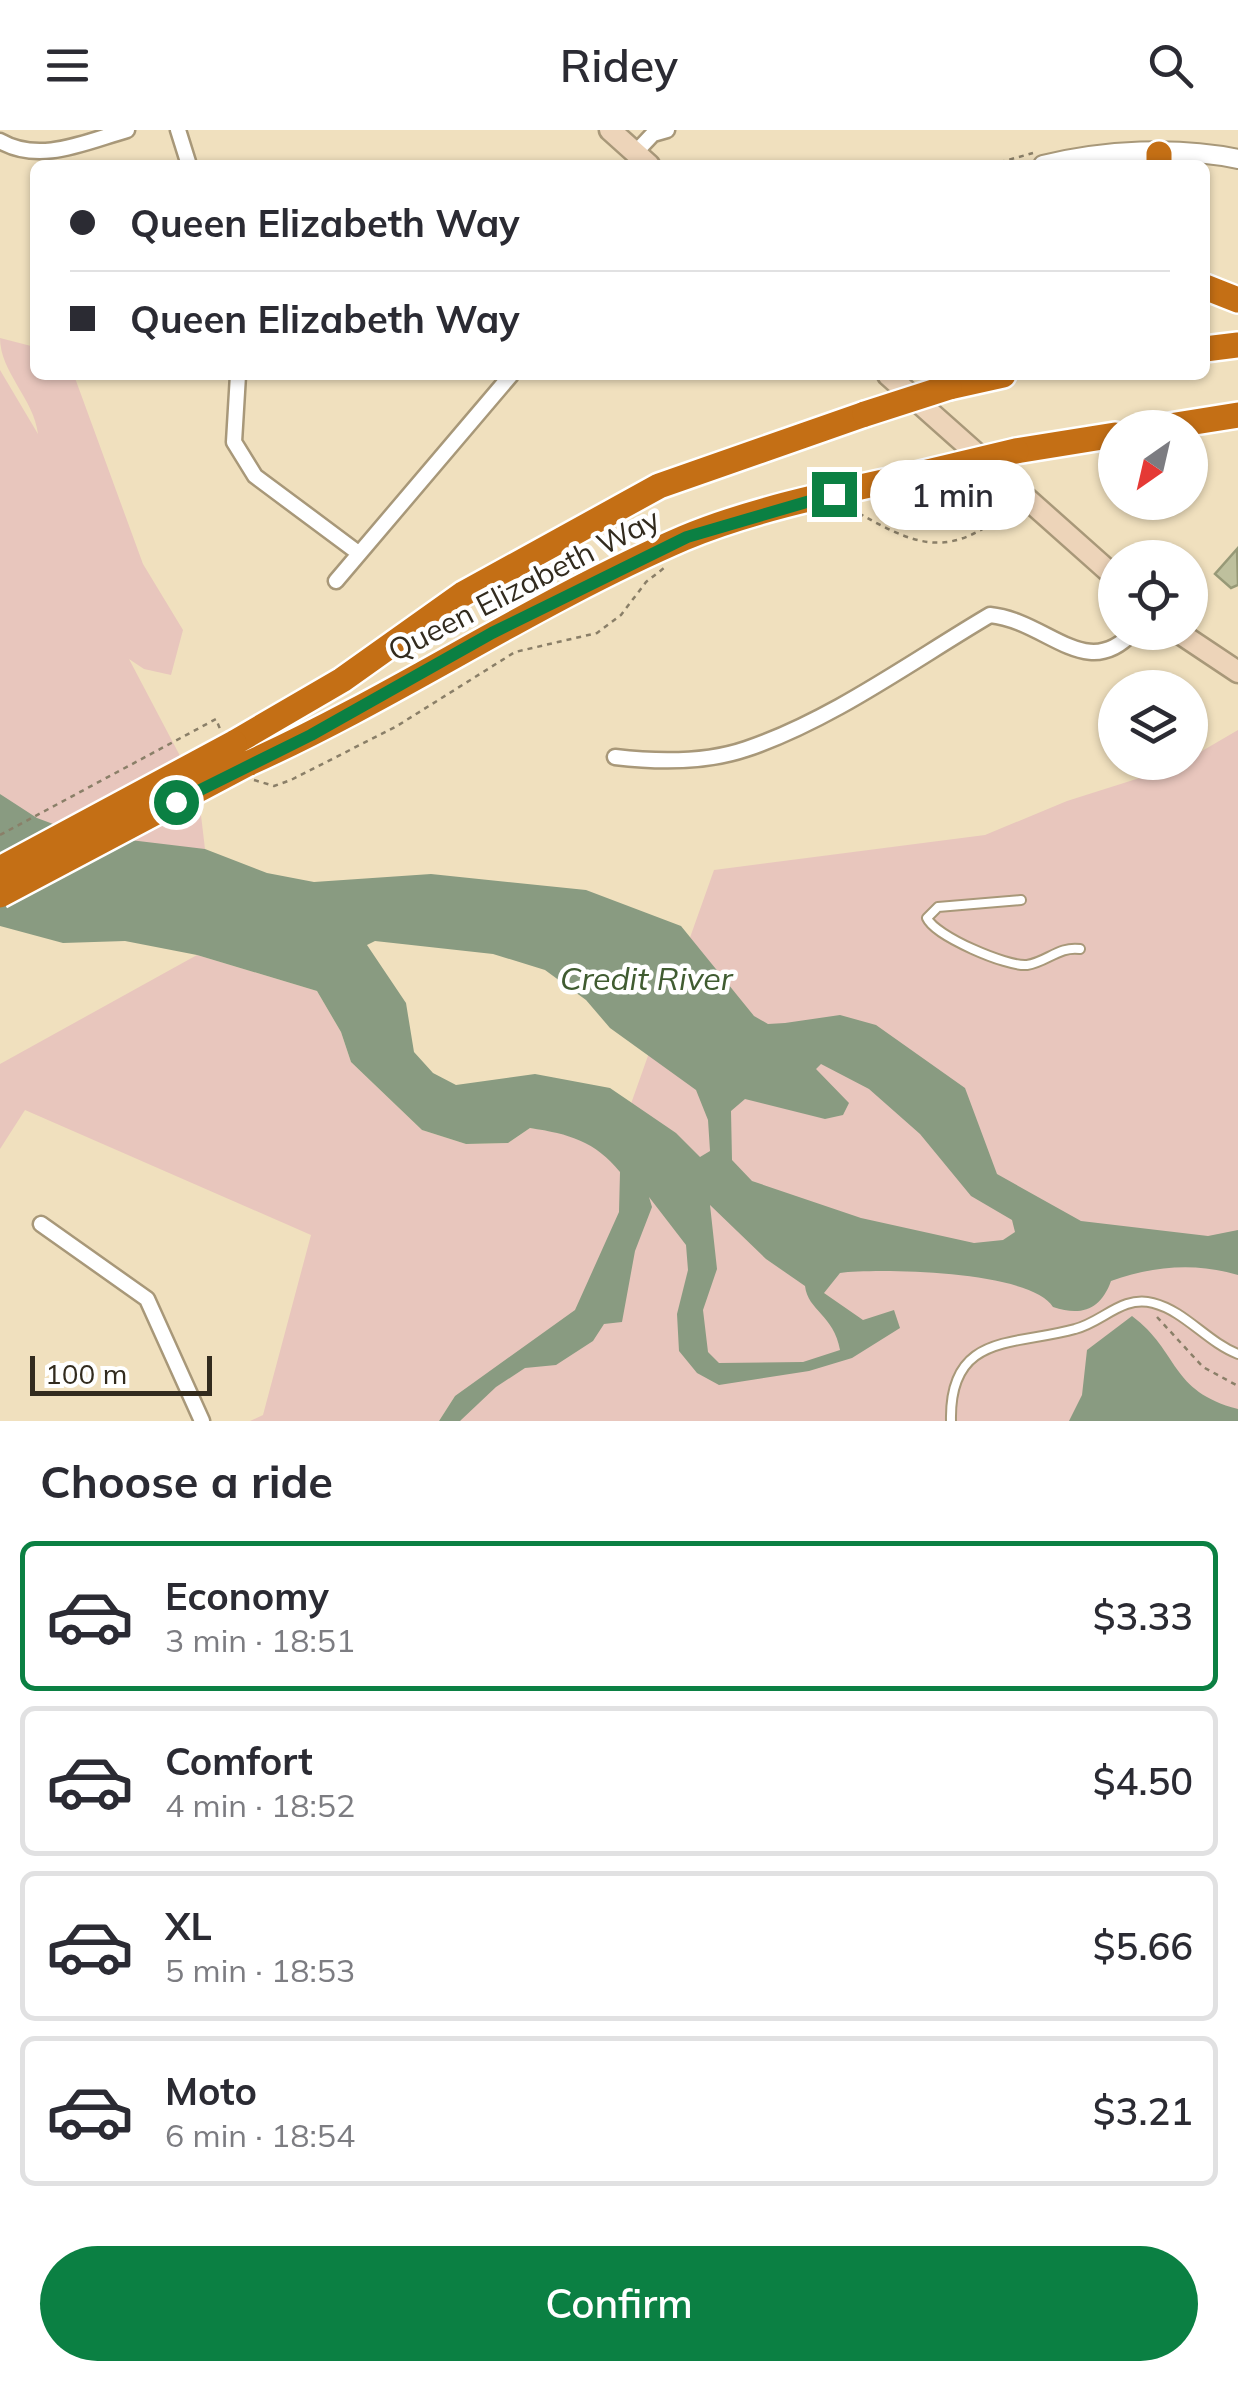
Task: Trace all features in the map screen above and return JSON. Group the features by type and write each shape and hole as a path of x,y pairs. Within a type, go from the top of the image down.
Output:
{"highway":[{"path":"1210,288 1238,300"},
{"path":"1210,348 1238,345"},
{"name":"Queen Elizabeth Way","path":"0,895 238,754 463,594 659,486 865,414 980,380"},
{"path":"1208,420 1238,415"},
{"path":"1208,426 1238,424"},
{"name":"Queen Elizabeth Way","path":"0,868 238,754 311,735 492,633 687,537 834,494 1016,451 1098,437"}],"main road":[{"path":"610,130 642,159"},
{"path":"894,380 1098,562"},
{"path":"1205,650 1238,672"}],"street":[{"path":"0,141 27,152 46,152 126,130"},
{"path":"178,130 187,160"},
{"path":"642,159 653,134 667,130"},
{"path":"1071,160 1093,156 1238,160"},
{"path":"238,380 234,442 255,476 357,552"},
{"path":"336,581 507,380"},
{"path":"615,758 704,758 745,750 841,702 990,615 1018,618 1086,654 1103,655 1117,650"},
{"path":"41,1224 147,1299 202,1421"}],"lane":[{"path":"1021,900 938,907 927,918 935,931 1006,964 1029,964 1062,949 1080,949"},
{"path":"951,1421 957,1384 979,1352 1003,1342 1078,1329 1127,1303 1157,1304 1208,1340 1238,1354"}],"path":[{"path":"847,506 902,538 954,543 990,526 1024,496"},
{"path":"0,835 216,719 238,754 274,786 291,780 397,726 515,652 598,634 666,566"},
{"path":"1127,1303 1150,1310 1203,1368 1238,1386"}],"shaded area":[{"path":"0,338 30,346 30,380 76,380 143,564 183,630 171,675 144,669 129,659 198,790 205,849 124,843 70,832 21,810 0,794 0,370 38,434 1,350"},
{"path":"1238,730 1238,1421 454,1421 455,1396 439,1421 250,1421 263,1415 311,1235 25,1110 0,1149 0,1064 197,955 317,991 341,1032 351,1062 422,1130 466,1144 508,1143 530,1128 584,1141 611,1160 714,870 985,835 1067,801 1133,780 1208,780 1208,748"}],"water":[{"name":"Credit River","path":"0,794 37,818 80,834 205,849 267,873 314,882 431,874 586,890 681,926 754,1016 768,1024 840,1015 876,1025 965,1088 997,1174 1081,1221 1208,1236 1238,1230 1238,1275 1190,1267 1143,1272 1111,1281 1096,1304 1073,1311 1053,1307 1039,1295 1016,1286 987,1279 919,1272 840,1273 824,1293 863,1320 894,1310 900,1328 852,1358 809,1371 719,1385 697,1373 679,1351 677,1314 688,1270 686,1245 649,1197 652,1207 635,1251 622,1322 604,1324 593,1341 556,1365 525,1368 496,1387 460,1421 439,1421 455,1396 575,1310 619,1212 620,1172 611,1161 580,1141 530,1128 508,1143 466,1144 422,1130 351,1062 341,1032 317,991 197,955 125,941 63,943 0,926","holes":["375,941 493,954 545,970 586,1000 610,1028 696,1090 708,1120 710,1151 700,1157 676,1133 610,1088 535,1074 456,1085 433,1073 414,1052 406,1003 367,945","821,1064 869,1089 920,1134 971,1196 1012,1220 1015,1232 1003,1240 974,1243 861,1218 752,1181 732,1160 731,1111 745,1099 825,1119 843,1115 849,1103 816,1069","710,1205 766,1259 805,1286 811,1302 837,1338 840,1350 803,1362 719,1363 708,1352 703,1310 717,1269"]},
{"path":"1132,1316 1199,1392 1238,1409 1238,1421 1069,1421 1082,1395 1087,1350"}],"building":[{"path":"1237,549 1238,585 1231,588 1215,574"}],"route":[{"path":"176,802 311,735 492,633 687,537 834,494"}]}
